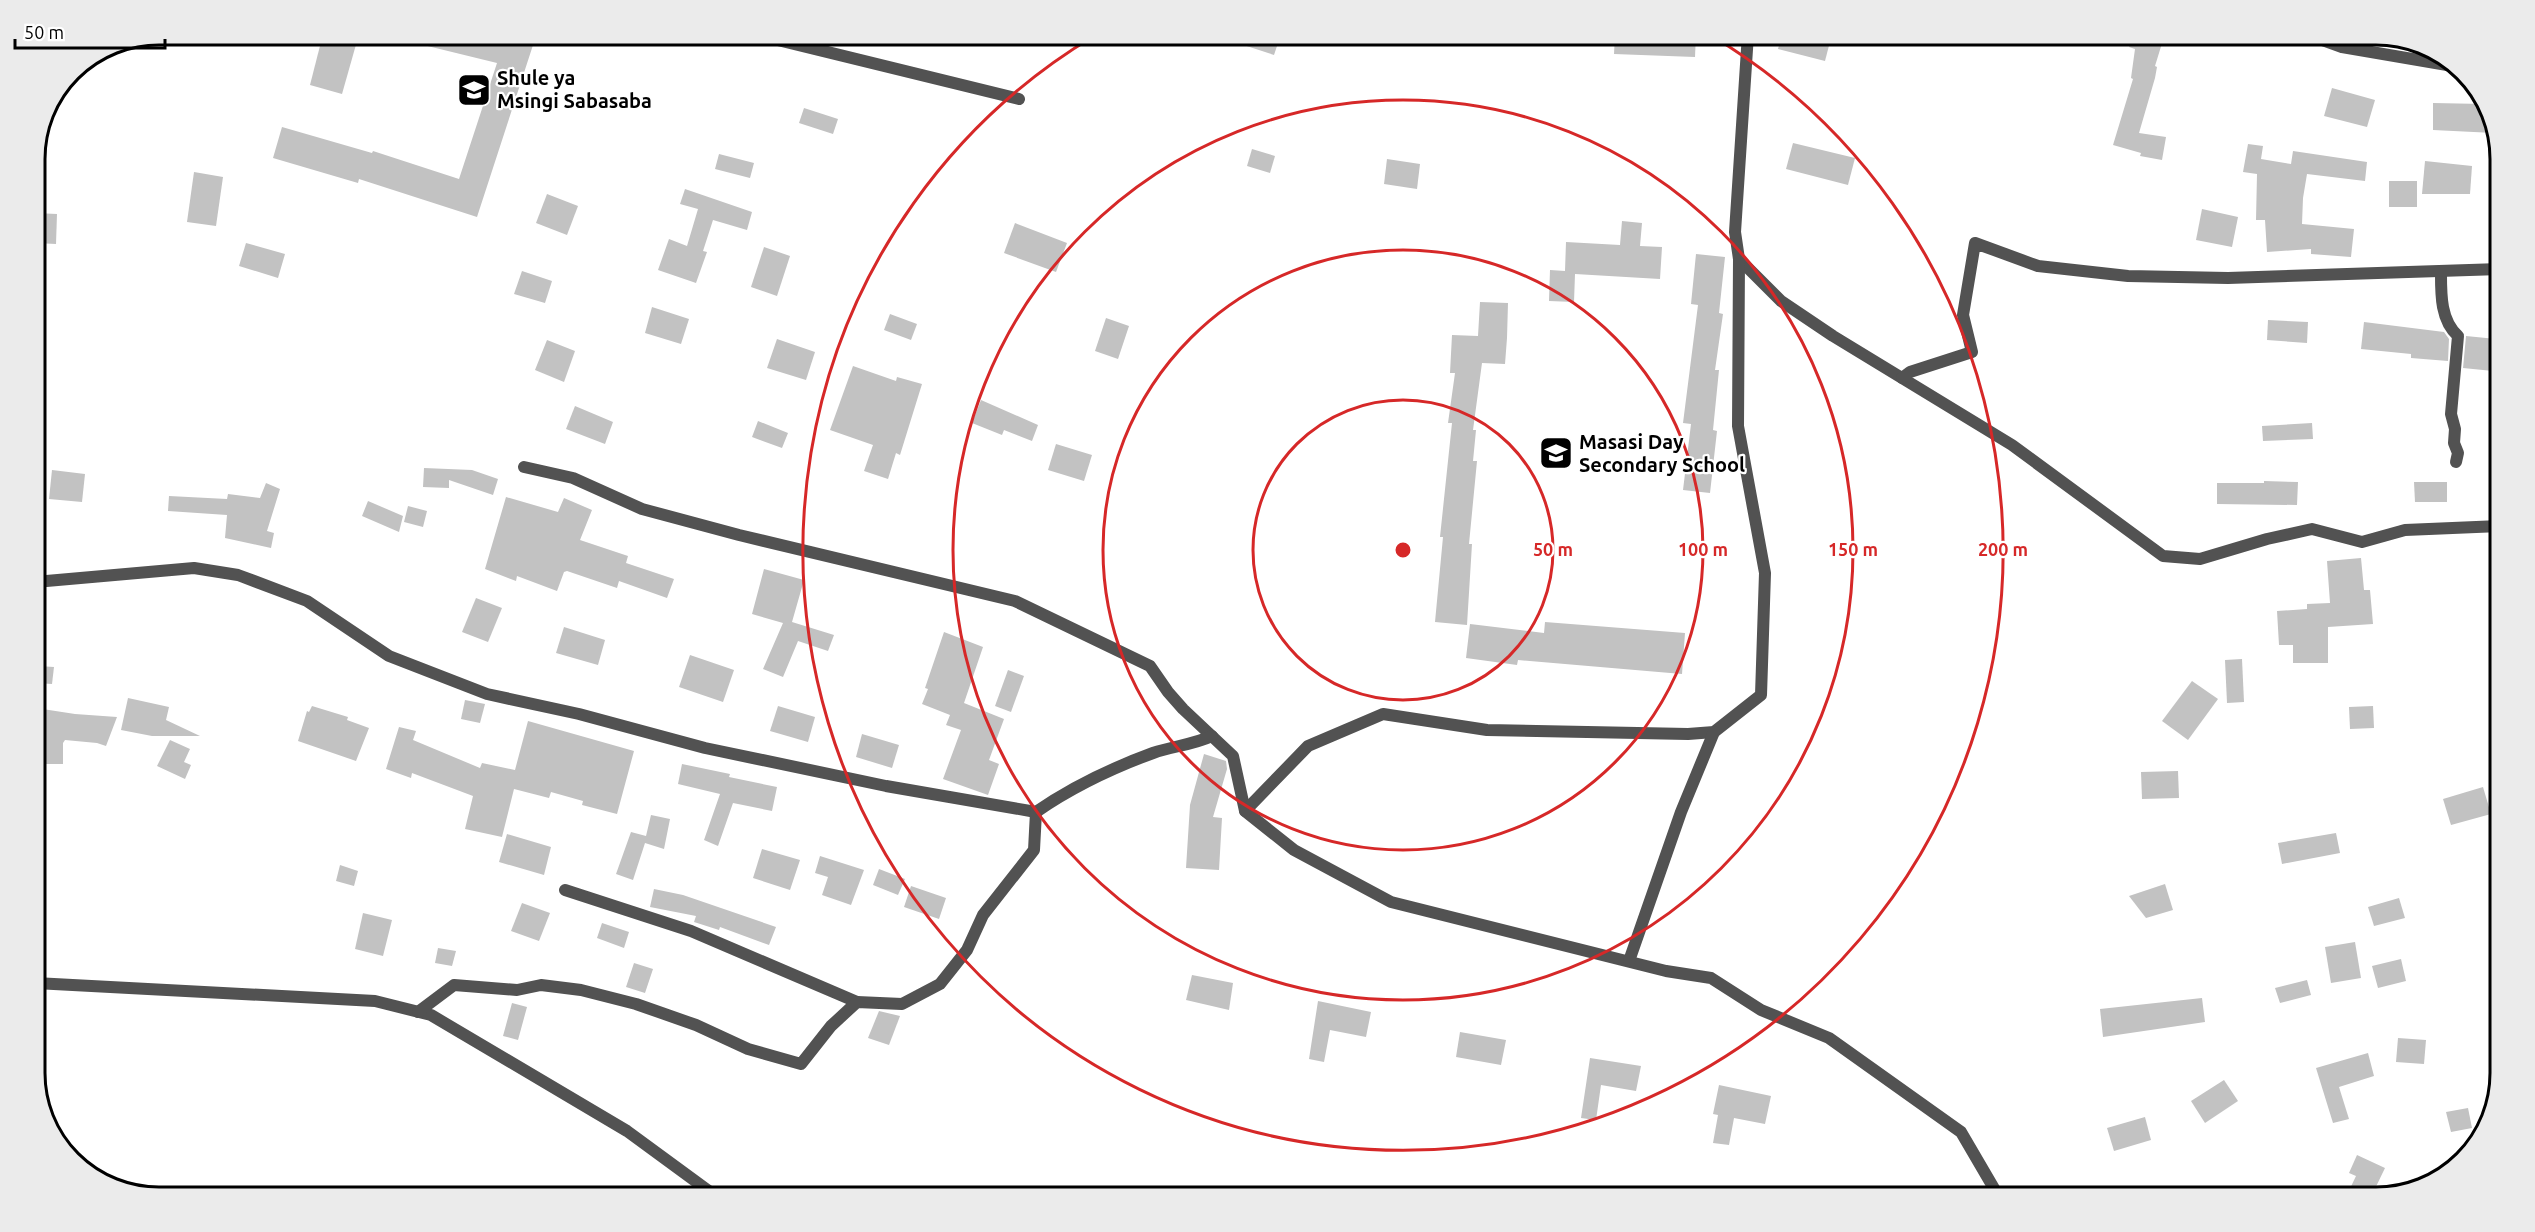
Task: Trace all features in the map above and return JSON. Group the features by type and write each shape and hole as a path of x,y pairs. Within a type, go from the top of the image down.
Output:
{"street":[{"path":"799,45 1019,99"},
{"path":"1629,961 1681,812 1714,732 1761,695 1765,573 1738,426 1739,259 1735,232 1747,45"},
{"path":"2336,45 2438,64"},
{"path":"1902,378 1910,372 1972,351 1963,315 1975,243 2038,266 2128,276 2228,278 2490,269"},
{"path":"1739,259 1781,301 2012,445 2163,556 2200,559 2267,539 2312,529 2362,542 2405,530 2490,526"},
{"path":"2441,271 2441,303 2453,332 2458,336 2451,414 2455,429 2454,443 2458,453 2456,462"},
{"path":"524,467 573,478 642,509 739,535 1015,601 1150,666 1167,692 1233,756 1245,811 1294,850 1390,902 1666,970 1711,978 1761,1010 1829,1038 1961,1132 1993,1187"},
{"path":"45,581 194,568 238,575 308,601 389,656 487,694 579,714 705,748 886,786 1036,812 1066,791 1146,757 1193,745 1212,736"},
{"path":"1245,811 1308,746 1383,714 1487,730 1688,734 1714,732"},
{"path":"565,890 691,931 857,1002 902,1004 940,984 967,951 983,915 1034,850 1036,812"},
{"path":"45,984 375,1001 431,1015 627,1131 703,1187"},
{"path":"418,1011 454,985 517,990 541,985 581,990 636,1004 696,1025 748,1049 801,1064 831,1026 857,1002"}],"building":[{"path":"320,45 356,45 342,94 310,85"},
{"path":"423,45 533,45 477,217 359,179 358,183 273,158 282,127 372,153 373,151 459,179 497,63"},
{"path":"1243,45 1277,45 1274,55"},
{"path":"1614,45 1696,45 1695,57 1614,54"},
{"path":"1779,45 1829,45 1825,61 1778,49"},
{"path":"2130,45 2161,45 2155,66 2157,67 2155,78 2139,133 2166,137 2162,160 2140,156 2141,153 2113,145 2133,79 2131,78 2135,49 2129,47"},
{"path":"2332,88 2375,100 2367,127 2324,116"},
{"path":"2433,103 2475,104 2487,133 2433,130"},
{"path":"804,108 838,119 833,134 799,123"},
{"path":"1793,143 1855,158 1848,185 1786,169"},
{"path":"2248,144 2263,146 2261,159 2291,164 2293,151 2367,162 2365,181 2307,174 2302,224 2354,229 2351,257 2311,254 2311,249 2267,252 2265,220 2256,220 2257,174 2243,172"},
{"path":"1252,149 1275,156 1270,173 1247,166"},
{"path":"719,154 754,163 750,178 715,169"},
{"path":"1387,159 1420,164 1417,189 1384,184"},
{"path":"2425,161 2472,166 2470,194 2422,194"},
{"path":"194,172 223,177 216,226 187,222"},
{"path":"2389,181 2417,181 2417,207 2389,207"},
{"path":"685,189 752,212 747,230 713,220 703,251 707,252 696,283 658,270 669,239 687,246 698,209 680,204"},
{"path":"547,194 578,206 567,235 536,223"},
{"path":"2202,209 2238,217 2232,247 2196,240"},
{"path":"45,213 57,214 56,244 45,243"},
{"path":"1622,221 1642,223 1640,246 1662,247 1660,279 1575,274 1574,302 1549,301 1550,270 1565,271 1566,242 1620,245"},
{"path":"1015,223 1067,243 1056,272 1004,253"},
{"path":"246,243 285,254 278,278 239,266"},
{"path":"764,247 790,256 777,296 751,287"},
{"path":"1696,254 1725,257 1719,313 1723,314 1715,370 1719,370 1713,430 1717,431 1710,493 1683,490 1691,424 1683,423 1698,305 1691,304"},
{"path":"522,271 552,281 545,303 514,294"},
{"path":"1480,302 1508,303 1507,338 1505,364 1482,363 1473,430 1476,430 1473,461 1477,461 1469,544 1472,544 1467,625 1435,622 1443,537 1440,537 1452,423 1448,423 1455,373 1450,373 1452,335 1478,336"},
{"path":"652,307 689,319 681,344 645,333"},
{"path":"890,314 917,324 911,340 884,330"},
{"path":"1106,318 1129,326 1118,359 1095,351"},
{"path":"2268,320 2308,322 2307,343 2267,340"},
{"path":"2364,322 2444,332 2449,339 2448,361 2411,358 2411,354 2361,349"},
{"path":"2466,336 2490,338 2490,371 2463,368"},
{"path":"777,339 815,352 806,380 767,368"},
{"path":"547,340 575,351 564,382 535,370"},
{"path":"853,366 896,381 897,377 922,384 900,455 896,453 888,479 864,471 873,445 830,430"},
{"path":"981,400 1038,425 1032,441 1004,430 1002,435 972,423"},
{"path":"575,406 613,422 605,444 566,429"},
{"path":"758,421 788,433 782,448 752,437"},
{"path":"2312,423 2313,439 2263,441 2262,426"},
{"path":"1056,444 1092,455 1084,481 1048,470"},
{"path":"424,468 472,470 498,479 493,495 449,480 449,488 423,487"},
{"path":"52,470 85,474 82,502 49,499"},
{"path":"2264,481 2298,482 2297,505 2217,504 2217,483 2264,483"},
{"path":"2414,482 2447,482 2447,502 2415,502"},
{"path":"266,483 280,489 267,531 274,533 271,548 225,538 227,515 168,511 169,496 227,499 228,494 260,498"},
{"path":"506,497 558,512 564,498 592,510 580,540 628,556 626,563 674,579 667,598 619,581 617,588 567,571 564,572 557,591 517,576 516,581 485,569"},
{"path":"368,501 403,516 399,532 362,516"},
{"path":"408,506 427,511 423,527 404,522"},
{"path":"2361,558 2364,590 2370,590 2373,624 2328,627 2328,663 2293,663 2293,645 2279,645 2277,611 2307,609 2307,604 2330,603 2327,561"},
{"path":"764,569 804,580 792,622 834,635 828,651 798,641 783,677 763,669 783,623 752,614"},
{"path":"476,598 502,608 488,642 462,632"},
{"path":"1545,622 1685,633 1682,674 1518,660 1517,665 1466,658 1470,624 1544,633"},
{"path":"564,627 605,640 598,665 556,653"},
{"path":"944,632 983,647 964,703 1004,719 989,760 999,764 988,795 943,779 961,730 946,725 950,715 922,704 928,689 925,688"},
{"path":"690,655 734,670 723,702 679,687"},
{"path":"2242,659 2244,702 2227,703 2225,660"},
{"path":"45,666 54,667 52,684 45,684"},
{"path":"1008,670 1024,676 1011,712 995,706"},
{"path":"2192,681 2218,699 2188,740 2162,721"},
{"path":"128,698 169,707 166,720 200,736 152,736 121,730"},
{"path":"465,700 485,704 480,723 461,719"},
{"path":"312,706 348,717 347,720 369,728 356,761 298,741 307,711 309,712"},
{"path":"778,706 815,717 808,742 770,731"},
{"path":"2373,706 2374,728 2350,729 2349,707"},
{"path":"45,709 117,717 106,746 65,740 63,764 45,764"},
{"path":"528,721 634,751 617,814 582,805 583,801 551,792 549,798 514,789 502,837 465,829 473,796 412,773 411,778 386,769 399,727 416,731 413,740 480,768 482,763 515,770"},
{"path":"862,734 899,745 892,768 856,757"},
{"path":"170,740 190,749 184,762 191,765 185,779 157,766"},
{"path":"1204,754 1226,761 1227,769 1213,817 1222,818 1219,870 1186,868 1190,805"},
{"path":"682,764 777,787 772,811 733,803 718,846 704,840 720,794 678,784"},
{"path":"2178,771 2179,798 2142,799 2141,772"},
{"path":"2483,787 2490,814 2451,825 2443,799"},
{"path":"651,815 670,819 664,849 645,843 633,880 616,874 631,832 646,836"},
{"path":"2336,833 2340,853 2282,864 2278,843"},
{"path":"507,834 551,847 544,875 499,862"},
{"path":"762,849 800,860 790,890 753,878"},
{"path":"820,856 864,870 851,905 822,895 828,877 815,873"},
{"path":"340,865 358,871 354,886 336,881"},
{"path":"879,869 905,879 898,895 873,885"},
{"path":"2165,884 2173,910 2146,918 2129,896"},
{"path":"911,886 946,898 939,919 904,907"},
{"path":"654,889 683,895 776,927 769,945 720,927 719,930 694,922 696,916 650,907"},
{"path":"2399,898 2405,918 2374,926 2368,907"},
{"path":"522,903 550,913 539,941 511,931"},
{"path":"363,913 392,920 383,956 355,949"},
{"path":"602,923 629,932 624,948 597,938"},
{"path":"2355,942 2361,978 2331,983 2325,947"},
{"path":"438,948 456,951 452,966 435,963"},
{"path":"2401,959 2406,981 2378,988 2372,966"},
{"path":"634,963 653,969 645,993 626,987"},
{"path":"1192,975 1233,983 1229,1010 1186,1000"},
{"path":"2307,980 2311,995 2280,1003 2275,988"},
{"path":"2202,998 2205,1022 2103,1037 2100,1009"},
{"path":"1318,1001 1371,1012 1366,1037 1330,1030 1324,1062 1309,1059"},
{"path":"512,1003 527,1007 518,1040 503,1036"},
{"path":"879,1011 900,1016 889,1045 868,1038"},
{"path":"1460,1032 1506,1040 1501,1065 1456,1057"},
{"path":"2398,1038 2426,1040 2424,1064 2396,1062"},
{"path":"2368,1053 2374,1076 2339,1087 2349,1119 2333,1123 2316,1068"},
{"path":"1590,1058 1641,1066 1636,1091 1601,1085 1596,1120 1581,1118"},
{"path":"2224,1080 2238,1101 2205,1123 2191,1101"},
{"path":"1719,1085 1771,1096 1765,1124 1734,1118 1729,1145 1713,1143 1718,1115 1713,1114"},
{"path":"2468,1108 2472,1128 2451,1132 2446,1112"},
{"path":"2145,1117 2151,1140 2114,1151 2107,1128"},
{"path":"2357,1155 2385,1168 2376,1187 2351,1187 2356,1176 2349,1173"}],"place":[{"name":"Shule ya Msingi Sabasaba","path":"474,90"},
{"name":"Masasi Day Secondary School","path":"1556,453"}]}
